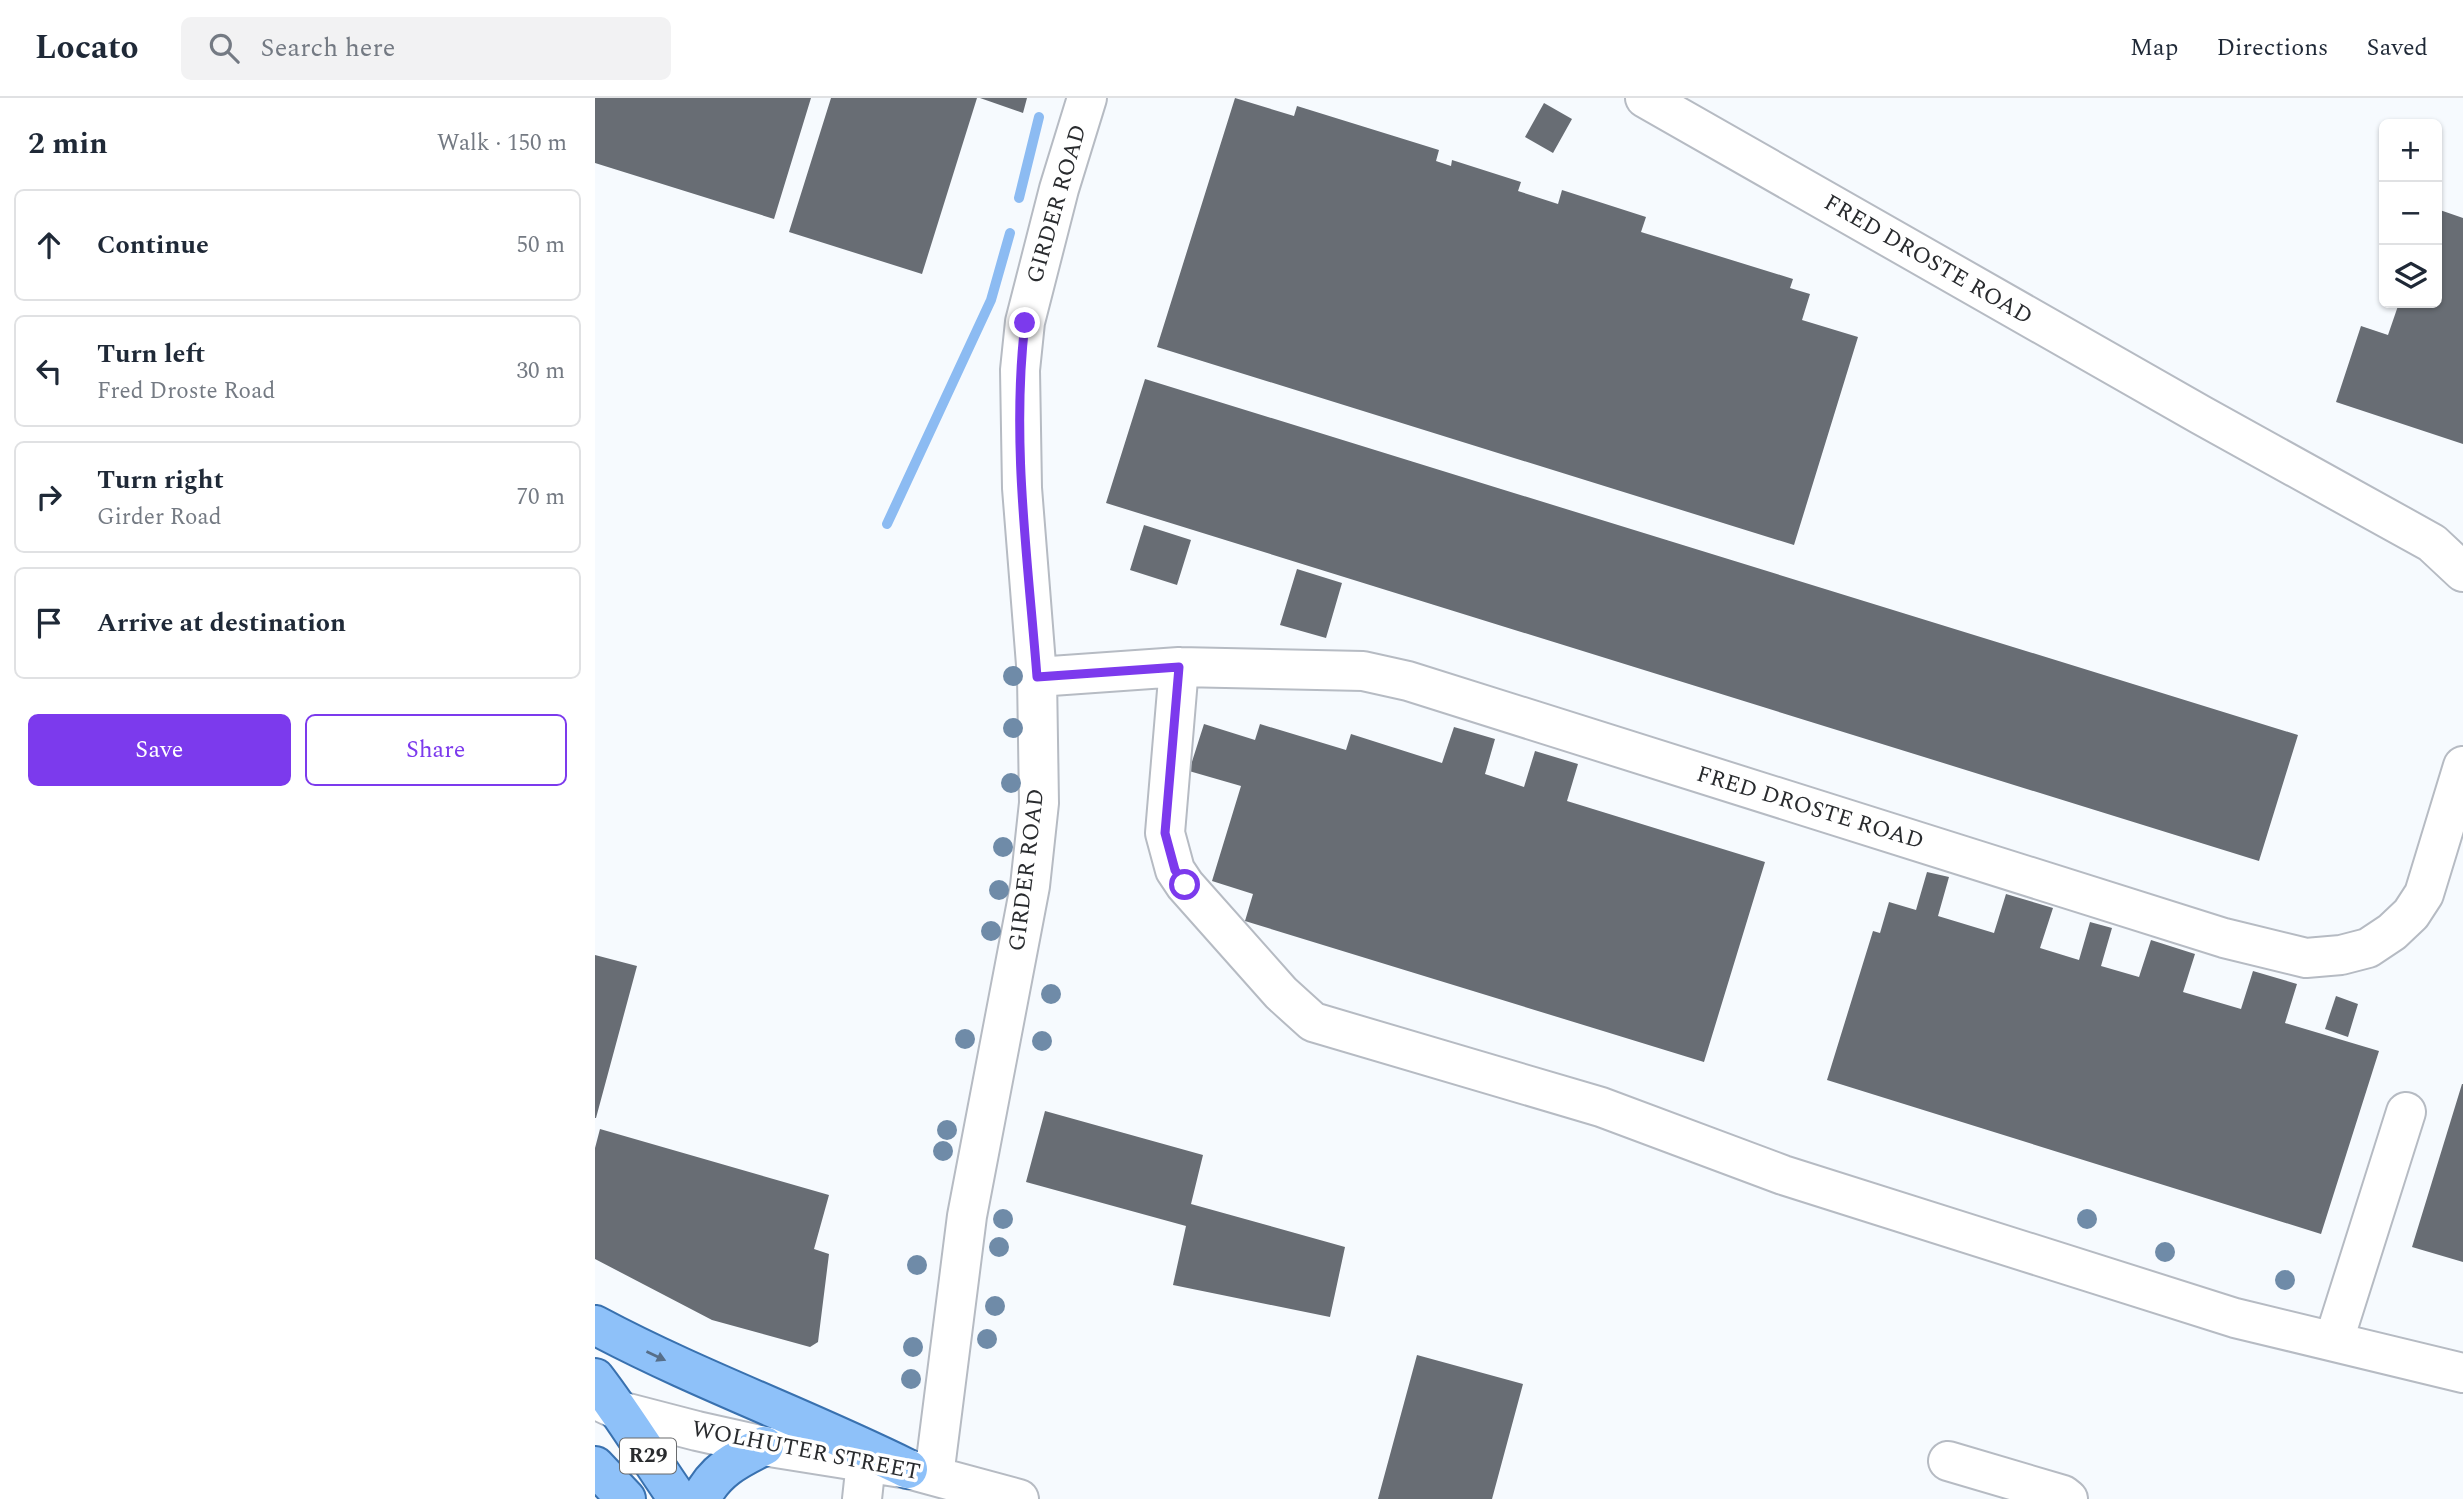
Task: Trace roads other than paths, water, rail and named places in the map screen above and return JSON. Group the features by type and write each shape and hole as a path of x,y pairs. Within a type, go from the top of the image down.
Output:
{"main road":[{"path":"595,1325 736,1393 921,1473"},
{"name":"R29","path":"595,1378 608,1405 678,1499"},
{"path":"701,1499 709,1483 719,1472 737,1459 764,1446"},
{"name":"R29","path":"595,1466 626,1499"}],"street":[{"name":"GIRDER ROAD","path":"921,1473 1030,886 1039,803 1037,677 1022,488 1020,370 1025,323 1035,282 1059,189 1087,98"},
{"name":"FRED DROSTE ROAD","path":"1645,98 2188,408 2432,543 2463,572"},
{"name":"FRED DROSTE ROAD","path":"1037,677 1179,667 1363,671 1408,681 2211,934 2307,958 2341,955 2368,948 2392,932 2411,914 2424,894 2457,812 2463,766"},
{"path":"1179,667 1165,833 1175,870 1185,885 1281,993 1313,1022 1601,1107 1783,1175 2235,1318 2463,1373"},
{"path":"2334,1340 2406,1112"},
{"name":"WOLHUTER STREET","path":"608,1405 764,1446 921,1473 1004,1497"},
{"path":"1948,1461 2063,1495 2068,1499"},
{"path":"862,1499 866,1462"}],"waterway":[{"path":"1019,198 1039,117"},
{"path":"887,524 991,300 1010,233"}]}
